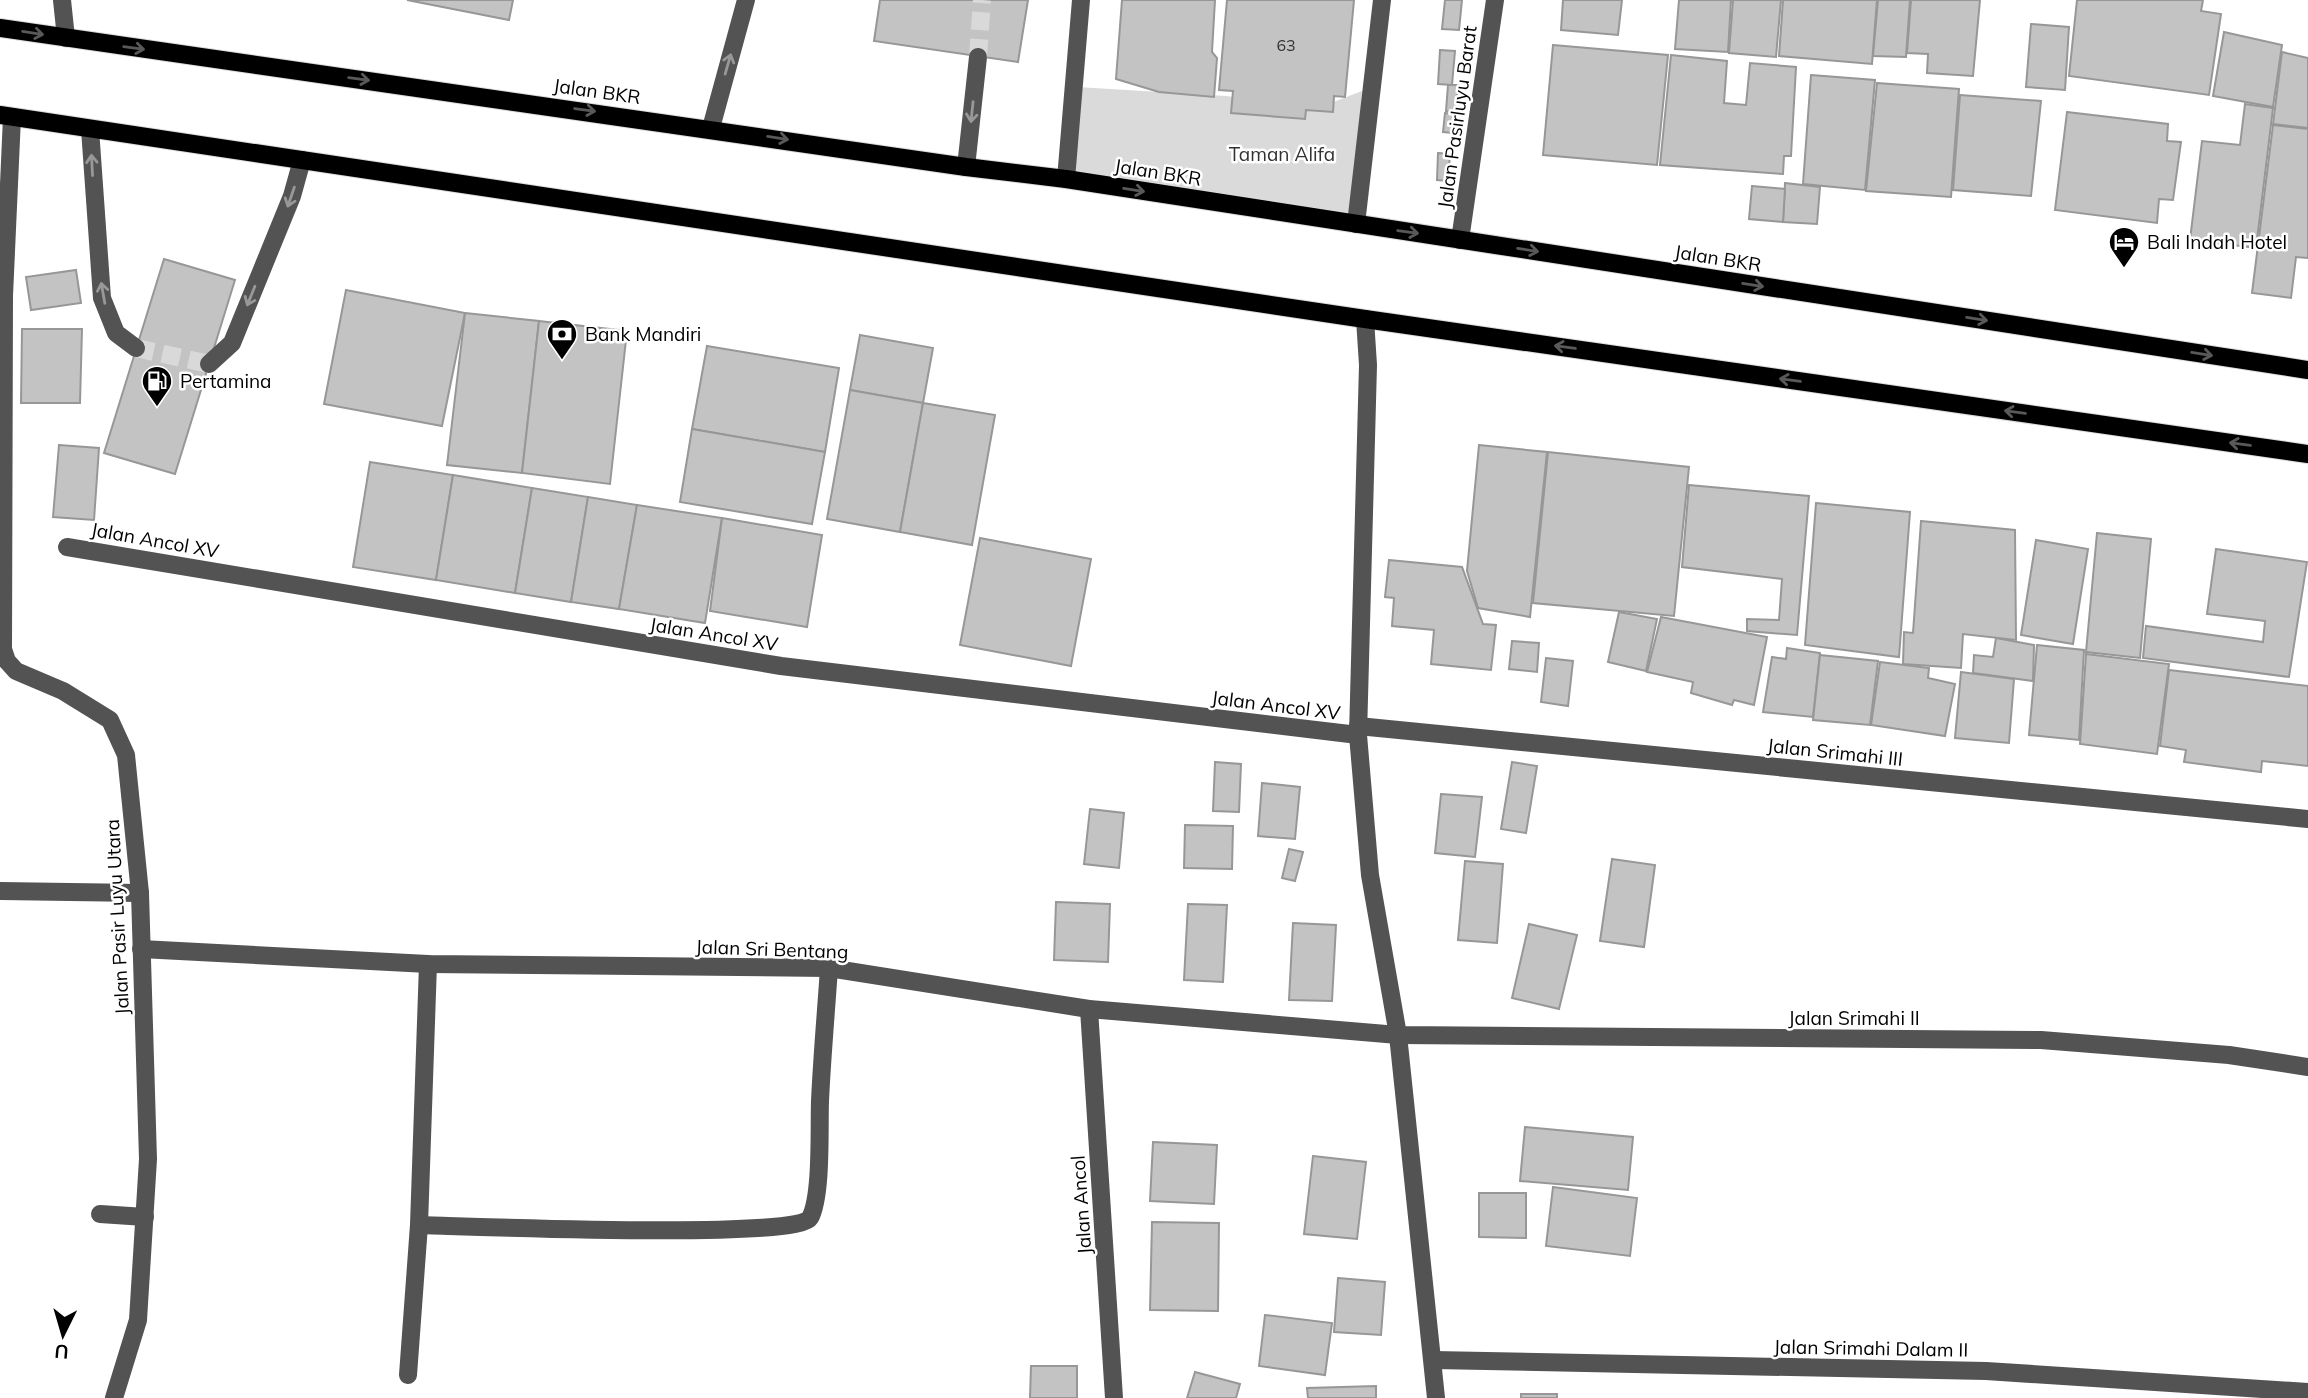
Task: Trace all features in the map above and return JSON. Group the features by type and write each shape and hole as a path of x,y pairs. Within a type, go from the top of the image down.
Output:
{"main road":[{"name":"Jalan BKR","path":"0,27 966,167 1066,179 2308,370"},
{"path":"6,116 1365,319 2308,454"}],"street":[{"path":"62,0 66,38"},
{"path":"711,128 746,0"},
{"path":"1066,179 1081,0"},
{"path":"1356,225 1382,0"},
{"name":"Jalan Pasirluyu Barat","path":"1460,240 1495,0"},
{"path":"966,167 978,57"},
{"name":"Jalan Pasir Luyu Utara","path":"6,116 2,637 8,661 16,671 93,707 110,720 126,755 140,893 148,1159 138,1320 114,1398"},
{"path":"90,129 102,298 116,333 136,348"},
{"path":"209,363 232,343 282,221 302,160"},
{"path":"1365,319 1368,365 1358,731 1370,875 1398,1035 1436,1398"},
{"name":"Jalan Ancol XV","path":"67,547 781,666 1358,731"},
{"name":"Jalan Srimahi III","path":"1358,731 2308,820"},
{"path":"0,891 140,893"},
{"name":"Jalan Sri Bentang","path":"141,949 428,964 828,968 1089,1009 1398,1035"},
{"path":"408,1375 419,1224 428,964"},
{"path":"419,1224 600,1230 767,1229 805,1223 810,1217 817,1181 828,968"},
{"name":"Jalan Ancol","path":"1089,1009 1114,1398"},
{"name":"Jalan Srimahi II","path":"1398,1035 2041,1040 2229,1055 2308,1068"},
{"path":"100,1214 145,1217"},
{"name":"Jalan Srimahi Dalam II","path":"1433,1360 1986,1371 2308,1392"}],"green space":[{"name":"Taman Alifa","path":"1077,87 1226,96 1318,108 1362,91 1354,214 1073,176"}],"building":[{"path":"407,0 513,0 509,20"},
{"path":"880,0 1028,0 1018,62 874,41"},
{"path":"1122,0 1215,0 1212,52 1217,58 1214,97 1159,92 1116,79"},
{"path":"1227,0 1354,0 1345,97 1334,96 1333,112 1306,110 1305,119 1231,113 1233,91 1219,90"},
{"path":"1445,0 1462,0 1459,30 1442,29"},
{"path":"1563,0 1622,0 1618,35 1561,30"},
{"path":"1679,0 1731,0 1728,52 1675,49"},
{"path":"1733,0 1781,0 1776,57 1729,53"},
{"path":"1783,0 1877,0 1872,64 1779,56"},
{"path":"1878,0 1910,0 1906,57 1873,56"},
{"path":"1911,0 1980,0 1973,76 1927,73 1928,54 1907,53"},
{"path":"2077,0 2203,0 2201,11 2221,14 2209,95 2069,76"},
{"path":"2031,24 2069,27 2065,90 2026,87"},
{"path":"2224,32 2282,45 2273,107 2213,96"},
{"path":"1553,45 1668,55 1657,165 1543,155"},
{"path":"1440,50 1455,51 1452,85 1438,84"},
{"path":"2282,52 2308,58 2308,128 2273,124"},
{"path":"1671,55 1727,61 1724,103 1746,105 1750,63 1796,67 1791,156 1784,156 1783,174 1660,165"},
{"path":"1811,75 1875,80 1865,190 1803,184"},
{"path":"1877,83 1959,89 1951,197 1866,191"},
{"path":"1448,85 1458,85 1455,112 1446,111"},
{"path":"1960,95 2041,101 2031,196 1953,190"},
{"path":"2245,104 2273,108 2256,248 2190,240 2202,141 2240,145"},
{"path":"2067,112 2168,124 2167,141 2181,142 2173,200 2159,199 2157,223 2055,210"},
{"path":"1445,113 1455,114 1453,133 1443,132"},
{"path":"2273,125 2308,129 2308,258 2296,257 2291,298 2252,293"},
{"path":"1438,153 1450,154 1448,181 1437,180"},
{"path":"1785,183 1820,187 1817,224 1783,222"},
{"path":"1752,186 1785,189 1783,222 1749,219"},
{"name":"Pertamina","path":"164,259 235,280 175,474 104,453"},
{"path":"76,270 81,303 31,310 26,277"},
{"path":"346,290 465,313 442,426 324,404"},
{"path":"465,313 539,321 522,473 447,465"},
{"path":"539,321 627,331 610,484 522,473"},
{"path":"22,329 82,329 80,403 21,403"},
{"path":"860,335 933,348 923,403 850,390"},
{"path":"707,346 839,368 825,452 692,429"},
{"path":"850,390 923,403 900,532 827,519"},
{"path":"923,403 995,415 972,545 900,532"},
{"path":"692,429 825,452 812,524 680,502"},
{"path":"59,445 99,448 94,520 53,517"},
{"path":"1479,445 1547,452 1530,617 1478,608 1467,571"},
{"path":"1548,452 1689,467 1674,616 1533,603"},
{"path":"370,462 453,475 436,580 353,567"},
{"path":"453,475 532,488 515,593 436,580"},
{"path":"1689,485 1809,496 1797,635 1747,631 1747,619 1779,620 1782,579 1682,567"},
{"path":"532,488 588,497 571,602 515,593"},
{"path":"588,497 637,505 619,609 571,602"},
{"path":"1816,503 1910,512 1899,657 1805,645"},
{"path":"637,505 722,518 705,623 619,609"},
{"path":"722,518 822,535 807,627 710,611"},
{"path":"1921,521 2015,530 2016,640 1963,634 1961,668 1903,664 1904,632 1913,633"},
{"path":"2097,533 2151,539 2140,658 2086,652"},
{"path":"980,538 1091,559 1071,666 960,645"},
{"path":"2036,540 2088,549 2073,644 2021,635"},
{"path":"2216,549 2307,562 2289,677 2143,658 2146,626 2263,642 2265,621 2207,614"},
{"path":"1389,560 1462,567 1483,624 1496,625 1491,670 1431,664 1434,630 1392,626 1394,598 1385,597"},
{"path":"1619,612 1657,619 1646,671 1608,662"},
{"path":"1661,617 1767,637 1754,705 1734,700 1732,705 1691,693 1693,682 1647,672"},
{"path":"1996,638 2034,645 2033,681 1973,673 1974,655 1993,657"},
{"path":"1512,641 1539,643 1537,672 1509,669"},
{"path":"2037,645 2084,650 2079,740 2029,735"},
{"path":"1787,648 1820,653 1813,717 1763,712 1772,657 1786,659"},
{"path":"2086,654 2169,664 2157,754 2080,744"},
{"path":"1820,655 1878,661 1870,725 1813,720"},
{"path":"1546,658 1573,661 1568,706 1541,702"},
{"path":"1880,662 1929,668 1928,678 1955,684 1945,736 1871,725"},
{"path":"2169,670 2308,686 2308,766 2262,761 2261,772 2184,762 2186,750 2160,746"},
{"path":"1961,672 2014,679 2009,743 1955,738"},
{"path":"1215,762 1241,764 1239,812 1213,811"},
{"path":"1512,762 1537,766 1526,833 1501,829"},
{"path":"1262,783 1300,787 1295,839 1258,836"},
{"path":"1441,794 1482,797 1475,857 1435,853"},
{"path":"1090,809 1124,813 1119,868 1084,864"},
{"path":"1185,825 1233,826 1232,869 1184,868"},
{"path":"1289,849 1303,852 1295,881 1282,878"},
{"path":"1612,859 1655,865 1644,947 1600,941"},
{"path":"1465,861 1503,864 1497,943 1458,940"},
{"path":"1056,902 1110,904 1108,962 1054,960"},
{"path":"1188,904 1227,905 1223,982 1184,980"},
{"path":"1293,923 1336,925 1332,1001 1289,1000"},
{"path":"1529,924 1577,935 1559,1009 1512,998"},
{"path":"1525,1127 1633,1137 1628,1190 1520,1181"},
{"path":"1153,1142 1217,1145 1214,1204 1150,1201"},
{"path":"1313,1156 1366,1162 1357,1239 1304,1234"},
{"path":"1553,1187 1637,1198 1630,1256 1546,1246"},
{"path":"1479,1193 1526,1193 1526,1238 1479,1237"},
{"path":"1152,1222 1219,1223 1218,1311 1150,1310"},
{"path":"1338,1278 1385,1282 1381,1335 1334,1332"},
{"path":"1265,1315 1332,1323 1325,1375 1259,1366"},
{"path":"1031,1366 1077,1366 1077,1398 1030,1398"},
{"path":"1195,1372 1240,1384 1236,1398 1187,1398"},
{"path":"1376,1386 1376,1398 1308,1398 1307,1388"},
{"path":"1521,1394 1557,1394 1557,1398 1521,1398"}],"tunnel":[{"path":"978,57 982,0"},
{"path":"136,348 209,364"}],"place":[{"name":"Bali Indah Hotel","path":"2124,269"},
{"name":"Bank Mandiri","path":"562,361"},
{"name":"Pertamina","path":"157,408"}]}
